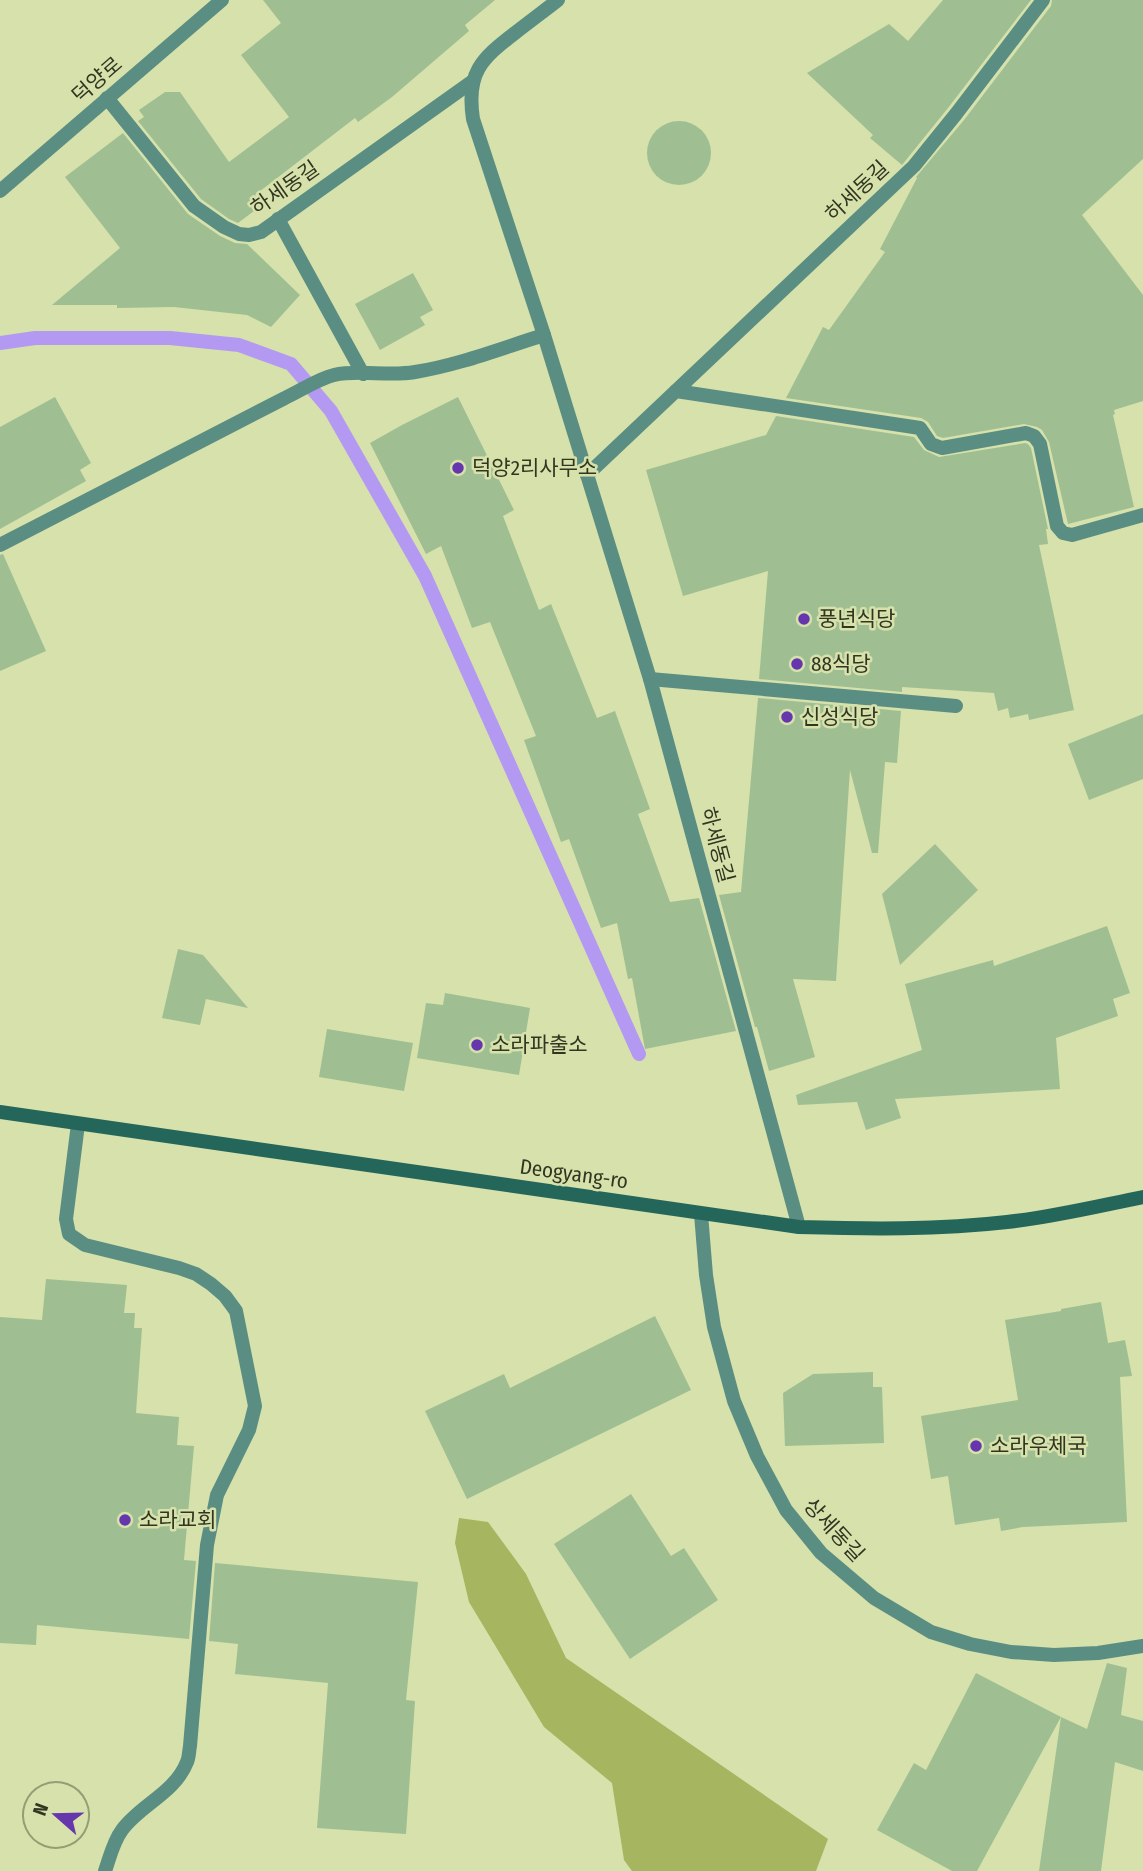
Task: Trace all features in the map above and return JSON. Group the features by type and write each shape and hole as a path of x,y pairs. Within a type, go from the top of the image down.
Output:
{"main road":[{"name":"Deogyang-ro","path":"0,1112 799,1227 872,1229 1007,1222 1143,1197"}],"street":[{"name":"덕양로","path":"0,191 222,0"},
{"name":"하세동길","path":"558,0 480,63 470,99 473,118 544,335 650,680 799,1227"},
{"name":"하세동길","path":"587,475 914,166 1043,0"},
{"name":"하세동길","path":"107,98 194,206 239,234 249,235 261,232 473,81"},
{"path":"278,219 363,374"},
{"path":"0,545 333,375 394,375 415,372 544,335"},
{"path":"676,391 920,428 931,444 942,448 1026,433 1034,436 1040,443 1057,526 1063,533 1072,535 1143,515"},
{"path":"650,680 956,706"},
{"path":"78,1124 66,1219 69,1234 85,1245 187,1271 211,1284 225,1296 236,1311 255,1406 249,1430 217,1495 212,1517 207,1545 187,1763 167,1790 128,1822 105,1871"},
{"name":"상세동길","path":"701,1214 714,1327 734,1401 757,1457 786,1510 821,1553 874,1598 931,1632 970,1644 1011,1652 1054,1655 1098,1653 1143,1646"}],"green space":[{"path":"459,1518 488,1522 526,1574 566,1658 828,1839 816,1871 632,1871 624,1860 612,1783 544,1727 469,1602 455,1543"}],"building":[{"path":"263,0 495,0 465,25 469,31 392,97 358,122 355,118 255,195 262,205 238,223 201,199 138,121 144,117 139,110 165,92 180,92 229,162 289,117 241,55 281,23"},
{"path":"943,0 1031,0 902,165 870,138 873,135 807,73 889,24 908,41"},
{"path":"1052,0 1143,0 1143,159 1082,215 1143,295 1143,401 1114,410 1113,415 1134,507 1068,524 1049,442 1037,427 1024,424 943,438 937,436 928,422 921,418 786,398 823,327 829,330 885,252 880,249 916,177 964,120 1051,6"},
{"path":"679,121 691,123 702,130 709,141 709,165 702,176 691,183 679,185 667,183 656,176 649,165 647,153 649,141 656,130 667,123"},
{"path":"123,133 188,214 220,236 235,243 247,244 300,295 271,327 247,315 174,307 52,305 120,248 65,177"},
{"path":"413,273 433,310 420,317 425,325 380,350 355,304"},
{"path":"55,397 91,463 80,470 86,481 0,529 0,427"},
{"path":"458,397 514,510 503,516 539,610 551,604 597,718 615,711 650,809 638,814 670,902 699,898 736,1031 645,1049 632,978 628,979 617,923 601,928 569,839 561,842 524,740 536,736 490,622 472,628 441,546 426,554 370,443"},
{"path":"776,416 914,437 924,450 939,457 1028,444 1048,529 1048,544 1039,545 1074,710 1029,720 1028,714 1010,718 1008,708 998,711 994,693 902,687 902,692 759,679 768,571 683,596 646,470 766,435"},
{"path":"3,554 46,651 0,671 0,555"},
{"path":"758,698 901,711 897,763 885,762 878,853 872,853 850,770 836,981 793,979 815,1057 769,1071 719,895 741,892"},
{"path":"1143,714 1143,779 1089,800 1068,744"},
{"path":"935,844 978,890 900,965 882,894"},
{"path":"1107,926 1130,993 1113,999 1118,1016 1056,1038 1060,1089 895,1099 901,1118 866,1130 857,1102 798,1105 796,1095 922,1050 905,984 993,960 994,966"},
{"path":"178,949 203,955 248,1008 206,999 200,1025 162,1018"},
{"name":"소라파출소","path":"445,993 530,1008 519,1075 417,1058 426,1003 443,1005"},
{"path":"327,1029 413,1043 404,1091 319,1077"},
{"path":"46,1279 127,1285 124,1313 135,1313 134,1328 142,1328 136,1413 179,1417 177,1445 194,1446 184,1560 196,1561 189,1639 37,1625 36,1645 0,1643 0,1317 42,1320"},
{"path":"1101,1302 1108,1343 1125,1340 1132,1376 1120,1377 1127,1522 1023,1527 1001,1531 999,1518 955,1525 948,1476 931,1479 921,1416 1018,1400 1005,1320"},
{"path":"655,1316 691,1390 467,1499 425,1411 504,1374 510,1388"},
{"path":"873,1372 873,1387 882,1387 884,1443 785,1446 783,1393 813,1374"},
{"path":"631,1494 671,1556 684,1548 718,1600 630,1659 554,1544"},
{"path":"215,1563 418,1582 406,1700 415,1701 406,1834 317,1828 328,1683 235,1674 238,1644 209,1641"},
{"path":"1107,1663 1127,1668 1121,1715 1143,1721 1143,1771 1115,1762 1101,1871 1039,1871 1061,1717 1087,1729"},
{"path":"976,1673 1061,1717 977,1871 952,1871 877,1830 914,1763 926,1770"}],"waterway":[{"path":"0,343 35,338 170,338 239,345 291,364 331,411 425,576 639,1054"}],"place":[{"name":"덕양2리사무소","path":"458,468"},
{"name":"풍년식당","path":"804,619"},
{"name":"88식당","path":"797,664"},
{"name":"신성식당","path":"787,717"},
{"name":"소라파출소","path":"477,1045"},
{"name":"소라우체국","path":"976,1446"},
{"name":"소라교회","path":"125,1520"}]}
